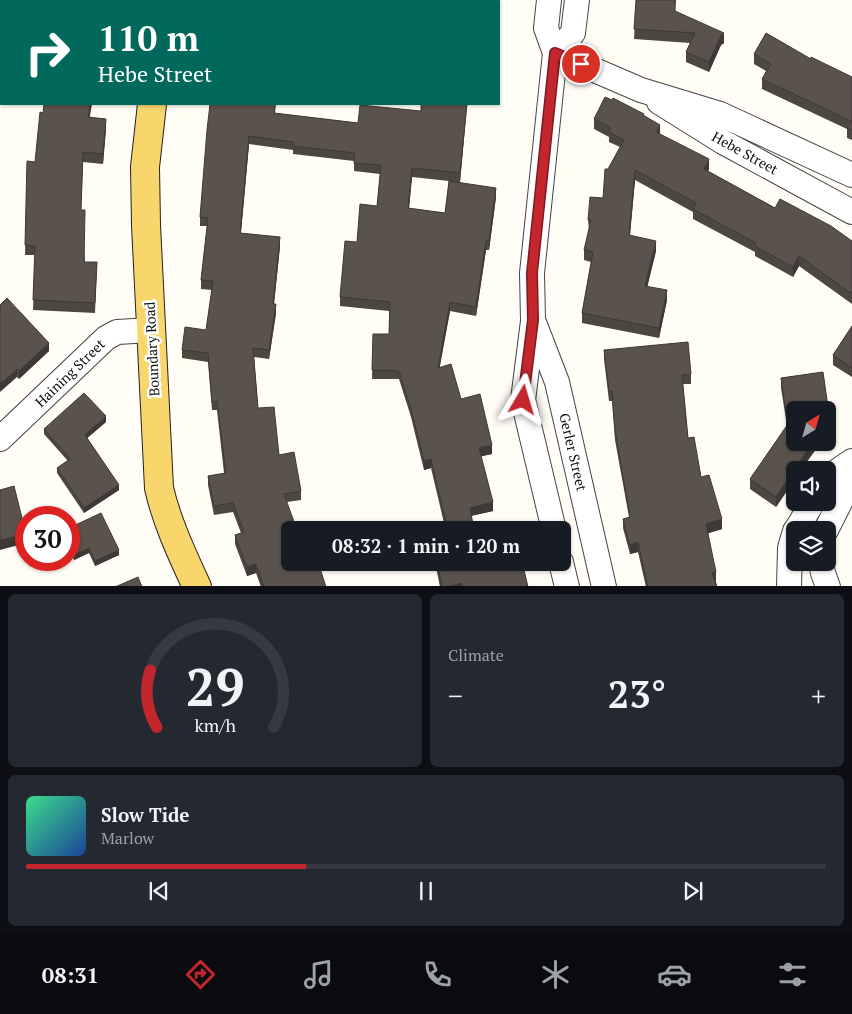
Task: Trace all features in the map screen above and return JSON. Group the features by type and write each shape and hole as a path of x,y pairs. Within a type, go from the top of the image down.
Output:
{"main road":[{"name":"Boundary Road","path":"152,105 145,167 146,225 159,488 164,512 197,586"}],"street":[{"name":"Gerler Street","path":"548,0 546,28 555,53 532,273 533,320 523,400 552,521"},
{"path":"555,53 573,32 577,0"},
{"name":"Hebe Street","path":"555,53 641,90 720,114 852,175"},
{"name":"Hebe Street","path":"641,90 708,133 852,212"},
{"name":"Gerler Street","path":"533,320 557,382 604,586"},
{"name":"Haining Street","path":"0,440 106,338 117,332 151,330"},
{"path":"836,472 852,462"},
{"path":"831,521 852,479"},
{"path":"563,571 567,586"},
{"path":"789,571 789,586"},
{"path":"823,571 828,586"}],"building":[{"path":"636,0 675,0 675,11 724,33 721,35 709,62 686,52 695,33 634,29"},
{"path":"766,33 811,59 811,57 852,77 852,130 847,128 851,121 762,79 771,64 754,54"},
{"path":"605,97 612,100 613,98 644,114 660,125 656,132 709,159 704,169 775,208 780,199 831,226 852,241 852,294 799,256 793,267 755,246 756,243 693,209 696,203 635,170 629,235 656,241 645,286 667,290 659,328 582,313 593,252 584,250 591,220 588,220 590,197 603,198 605,169 608,169 624,140 609,132 611,128 594,119"},
{"path":"44,105 90,105 88,117 106,119 103,154 83,152 81,210 85,210 84,262 97,262 95,303 33,300 35,246 25,245 27,161 35,162 40,112 43,113"},
{"path":"210,105 275,105 274,113 358,123 360,105 421,111 421,105 467,105 460,173 412,168 408,208 445,213 449,181 496,188 489,241 486,241 476,307 450,302 438,368 451,364 461,399 480,394 492,445 479,448 493,502 470,508 472,521 446,521 431,459 424,461 399,371 372,370 373,334 389,334 390,302 340,297 345,241 357,242 360,204 377,206 381,165 354,163 355,153 293,146 293,142 249,136 240,233 280,237 273,304 276,304 269,350 253,348 258,408 274,407 279,455 294,452 301,491 284,494 294,521 281,521 281,571 321,571 326,586 264,586 256,564 247,567 235,535 244,532 233,503 214,506 208,476 226,473 217,401 212,402 208,353 182,350 185,327 206,330 213,281 201,280 208,218 200,217"},
{"path":"7,298 49,343 19,371 17,369 0,384 0,305"},
{"path":"852,326 852,368 833,355"},
{"path":"688,342 691,374 682,375 688,438 694,437 701,477 709,475 722,519 706,524 716,572 712,573 717,586 648,586 638,542 630,545 623,519 630,517 615,430 612,391 609,391 604,350"},
{"path":"823,372 827,401 786,401 786,413 781,378"},
{"path":"84,393 106,416 85,435 119,485 84,508 57,468 70,459 44,429"},
{"path":"786,427 786,451 807,451 800,461 786,461 786,482 776,497 750,479"},
{"path":"14,486 19,506 15,506 15,537 0,540 0,490"},
{"path":"101,513 119,550 95,561 89,548 80,552 80,523"},
{"path":"439,571 524,571 528,586 462,586 462,583 442,586"},
{"path":"138,577 142,586 117,586"}],"route":[{"path":"523,400 533,320 532,273 555,53 581,64"}]}
